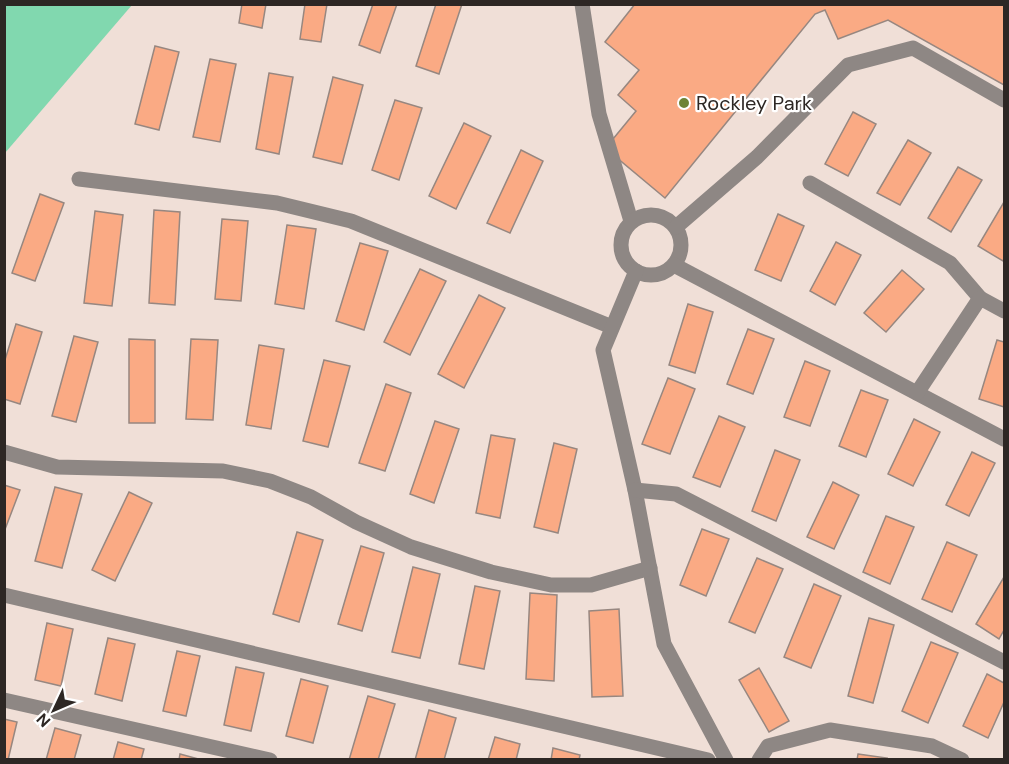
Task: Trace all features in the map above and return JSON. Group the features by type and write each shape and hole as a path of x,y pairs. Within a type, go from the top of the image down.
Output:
{"lane":[{"path":"582,4 599,114 631,221"},
{"path":"676,227 757,158 848,65 913,48 1005,100"},
{"path":"79,179 277,203 351,221 612,327"},
{"path":"810,183 950,264 980,298 1005,311"},
{"path":"650,214 669,220 676,227 681,246 674,265 657,275 636,271 624,258 621,249 621,238 631,221 650,214"},
{"path":"674,265 1005,439"},
{"path":"636,271 603,350 634,490 664,644 726,759"},
{"path":"917,393 980,298"},
{"path":"4,452 57,467 223,471 270,481 311,497 356,522 411,547 491,572 551,585 591,585 650,568"},
{"path":"634,490 676,494 1005,662"},
{"path":"4,595 708,759"},
{"path":"4,700 270,759"},
{"path":"759,759 768,746 830,730 932,746 962,759"}],"green space":[{"path":"4,5 132,5 5,153"}],"building":[{"path":"242,4 266,4 262,28 239,23"},
{"path":"305,4 327,4 321,42 300,39"},
{"path":"373,4 397,4 380,53 359,45"},
{"path":"436,4 462,4 439,74 416,66"},
{"name":"Rockley Park","path":"635,4 1004,4 1004,85 888,20 838,39 825,10 815,14 665,198 616,157 613,139 636,111 618,95 639,70 605,42"},
{"path":"155,46 179,52 159,130 135,124"},
{"path":"210,59 236,64 220,142 193,137"},
{"path":"269,73 293,77 279,154 256,149"},
{"path":"333,77 363,85 342,164 313,157"},
{"path":"395,100 422,108 399,180 372,170"},
{"path":"853,112 876,124 848,176 825,164"},
{"path":"464,123 491,136 456,209 429,196"},
{"path":"908,140 931,153 900,205 877,193"},
{"path":"521,150 543,161 510,233 487,223"},
{"path":"958,167 982,180 951,232 928,218"},
{"path":"40,194 64,203 35,281 12,273"},
{"path":"1004,202 1004,259 1003,261 978,246"},
{"path":"154,210 180,212 175,305 149,303"},
{"path":"95,211 123,215 112,306 84,303"},
{"path":"778,214 804,226 781,281 755,270"},
{"path":"222,219 248,221 241,301 215,299"},
{"path":"287,225 316,229 304,309 275,304"},
{"path":"836,242 861,255 835,305 810,291"},
{"path":"360,243 388,251 364,330 336,321"},
{"path":"420,269 446,281 410,355 384,342"},
{"path":"902,270 924,289 886,332 864,313"},
{"path":"479,295 505,308 464,388 438,374"},
{"path":"688,304 713,312 695,373 669,365"},
{"path":"16,324 42,332 20,404 4,399 4,363"},
{"path":"748,329 774,339 753,394 727,384"},
{"path":"74,336 98,342 76,422 52,416"},
{"path":"129,339 155,340 155,423 129,423"},
{"path":"191,339 218,340 213,420 186,419"},
{"path":"997,340 1004,342 1004,407 979,399"},
{"path":"259,345 284,349 271,429 246,425"},
{"path":"324,360 350,366 328,447 303,441"},
{"path":"805,361 830,371 810,426 784,417"},
{"path":"668,378 695,389 670,454 642,444"},
{"path":"386,384 411,393 385,471 359,463"},
{"path":"861,390 888,400 866,457 839,446"},
{"path":"719,416 745,427 720,487 693,477"},
{"path":"914,419 940,432 913,486 888,474"},
{"path":"435,421 459,429 434,503 410,494"},
{"path":"491,435 515,439 500,518 476,513"},
{"path":"554,443 577,449 558,533 534,527"},
{"path":"775,450 800,460 776,521 752,511"},
{"path":"972,452 995,463 969,516 946,505"},
{"path":"833,482 859,495 834,549 807,537"},
{"path":"4,485 20,490 4,532"},
{"path":"55,487 82,494 62,568 35,561"},
{"path":"129,492 152,503 115,581 92,570"},
{"path":"886,516 914,527 890,584 863,572"},
{"path":"702,529 729,539 706,596 680,585"},
{"path":"297,532 323,540 299,622 273,614"},
{"path":"947,542 977,555 952,612 922,599"},
{"path":"361,546 384,553 362,631 338,624"},
{"path":"757,558 783,569 755,633 729,622"},
{"path":"413,567 440,574 420,658 392,652"},
{"path":"1004,577 1004,630 999,639 976,624"},
{"path":"814,584 841,596 811,668 784,657"},
{"path":"475,586 500,591 484,669 459,664"},
{"path":"530,593 557,595 554,681 526,679"},
{"path":"619,609 623,696 592,697 589,611"},
{"path":"869,618 894,625 873,703 848,696"},
{"path":"47,623 73,629 61,686 35,680"},
{"path":"108,638 135,644 122,701 95,694"},
{"path":"931,642 958,653 928,723 902,711"},
{"path":"177,651 200,656 186,716 163,711"},
{"path":"236,667 264,673 251,731 224,725"},
{"path":"759,668 789,721 769,732 739,680"},
{"path":"987,674 1004,683 1004,702 988,738 963,726"},
{"path":"301,679 328,686 313,743 286,736"},
{"path":"368,696 395,704 378,760 349,760"},
{"path":"429,710 456,718 444,760 415,760"},
{"path":"4,719 17,722 8,760 4,760"},
{"path":"55,728 81,735 74,760 46,760"},
{"path":"495,737 520,744 516,760 488,760"},
{"path":"118,742 144,749 141,760 113,760"},
{"path":"553,748 580,755 579,760 551,760"},
{"path":"180,754 202,760 179,760"},
{"path":"858,754 887,758 886,760 857,760"}],"place":[{"name":"Rockley Park","path":"684,103"}]}
